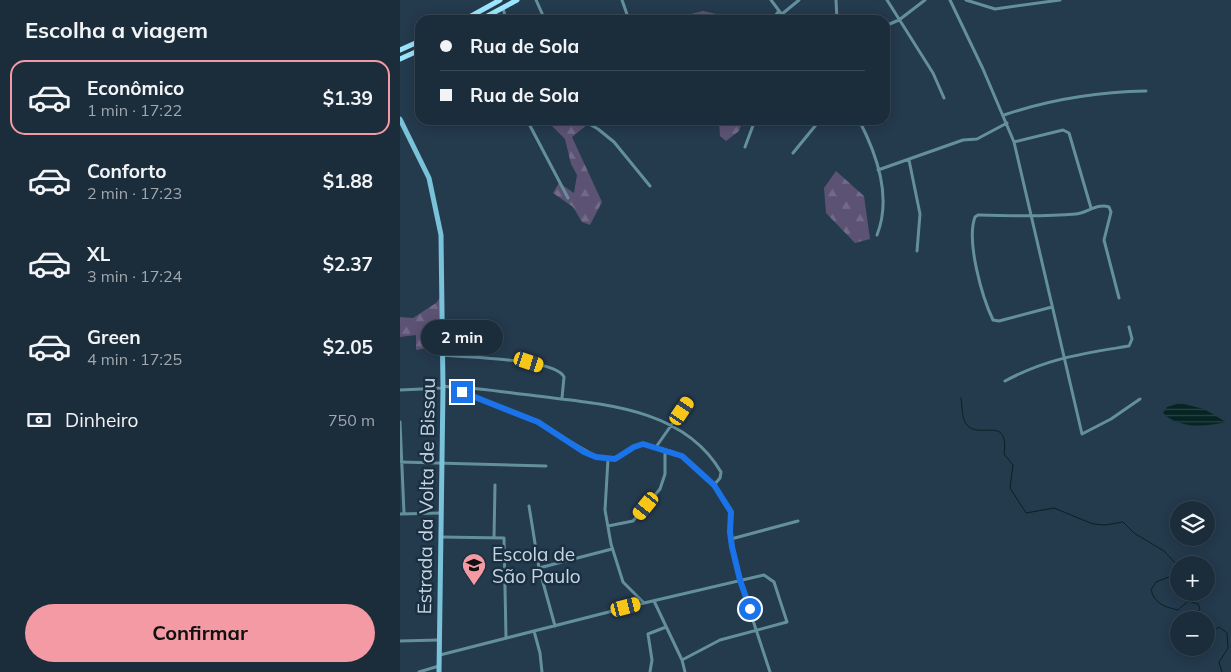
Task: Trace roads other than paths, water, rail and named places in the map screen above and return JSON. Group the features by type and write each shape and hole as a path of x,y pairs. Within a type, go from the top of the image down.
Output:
{"main road":[{"path":"473,15 500,0"},
{"path":"490,15 517,0"},
{"path":"400,50 415,43"},
{"path":"400,60 415,52"},
{"name":"Estrada da Volta de Bissau","path":"400,119 429,178 440,226 443,387 439,669"}],"street":[{"path":"536,0 543,15"},
{"path":"622,0 627,15"},
{"path":"771,0 783,15"},
{"path":"778,15 799,0"},
{"path":"836,0 837,15"},
{"path":"888,0 933,74 944,98"},
{"path":"890,24 899,20 925,0"},
{"path":"950,0 1004,115 1014,142 1082,434 1111,419 1140,399"},
{"path":"966,0 995,9 1060,0"},
{"path":"503,8 505,15"},
{"path":"1004,115 1056,99 1091,93 1146,91"},
{"path":"878,170 966,139 977,139 1007,123"},
{"path":"530,125 568,198"},
{"path":"591,125 618,146 650,186"},
{"path":"745,147 754,125"},
{"path":"793,153 816,125"},
{"path":"861,125 878,170 884,206 877,235"},
{"path":"1014,142 1062,130 1069,133 1091,208"},
{"path":"909,160 920,214 917,251"},
{"path":"1052,307 994,321 978,276 974,247 975,217 978,215 1032,217 1083,213 1091,208 1102,205 1108,207 1111,212 1104,240 1119,298"},
{"path":"1005,381 1033,367 1064,356 1129,346 1132,338 1129,327"},
{"path":"443,356 527,361 557,371 564,377 562,398"},
{"path":"450,387 538,422 584,452 608,459 620,457 638,445 682,456 714,485 731,512 731,538 740,580 770,672"},
{"path":"400,390 450,387 562,398 633,410 671,426 696,442 717,465 721,476 714,485"},
{"path":"656,448 689,400"},
{"path":"400,424 402,514 441,513"},
{"path":"608,526 633,521 660,489 665,474 664,451"},
{"path":"608,459 605,498 612,549 623,582 644,603"},
{"path":"401,462 546,466"},
{"path":"494,538 495,485"},
{"path":"529,506 539,568 555,626"},
{"path":"731,538 798,521"},
{"path":"441,538 504,538 506,637"},
{"path":"539,568 612,549"},
{"path":"439,655 740,580 764,575 774,582 787,622 712,644 682,660"},
{"path":"654,601 686,672"},
{"path":"650,672 652,660 648,634 666,627"},
{"path":"534,631 540,653 542,672"},
{"path":"400,641 439,640"},
{"path":"419,672 439,669"}],"waterway":[{"path":"961,398 964,420 970,428 997,431 1002,434 1004,454 1013,465 1010,488 1026,513 1054,508 1093,524 1105,525 1123,522 1134,533 1164,551 1170,557"},
{"path":"1170,577 1156,582 1151,590 1155,599 1169,608 1178,610 1188,601"},
{"path":"1188,601 1198,604 1200,609 1199,611"},
{"path":"1215,630 1219,627 1227,633 1228,648 1219,662 1222,672"}],"place":[{"name":"Escola de São Paulo","path":"474,586"}]}
